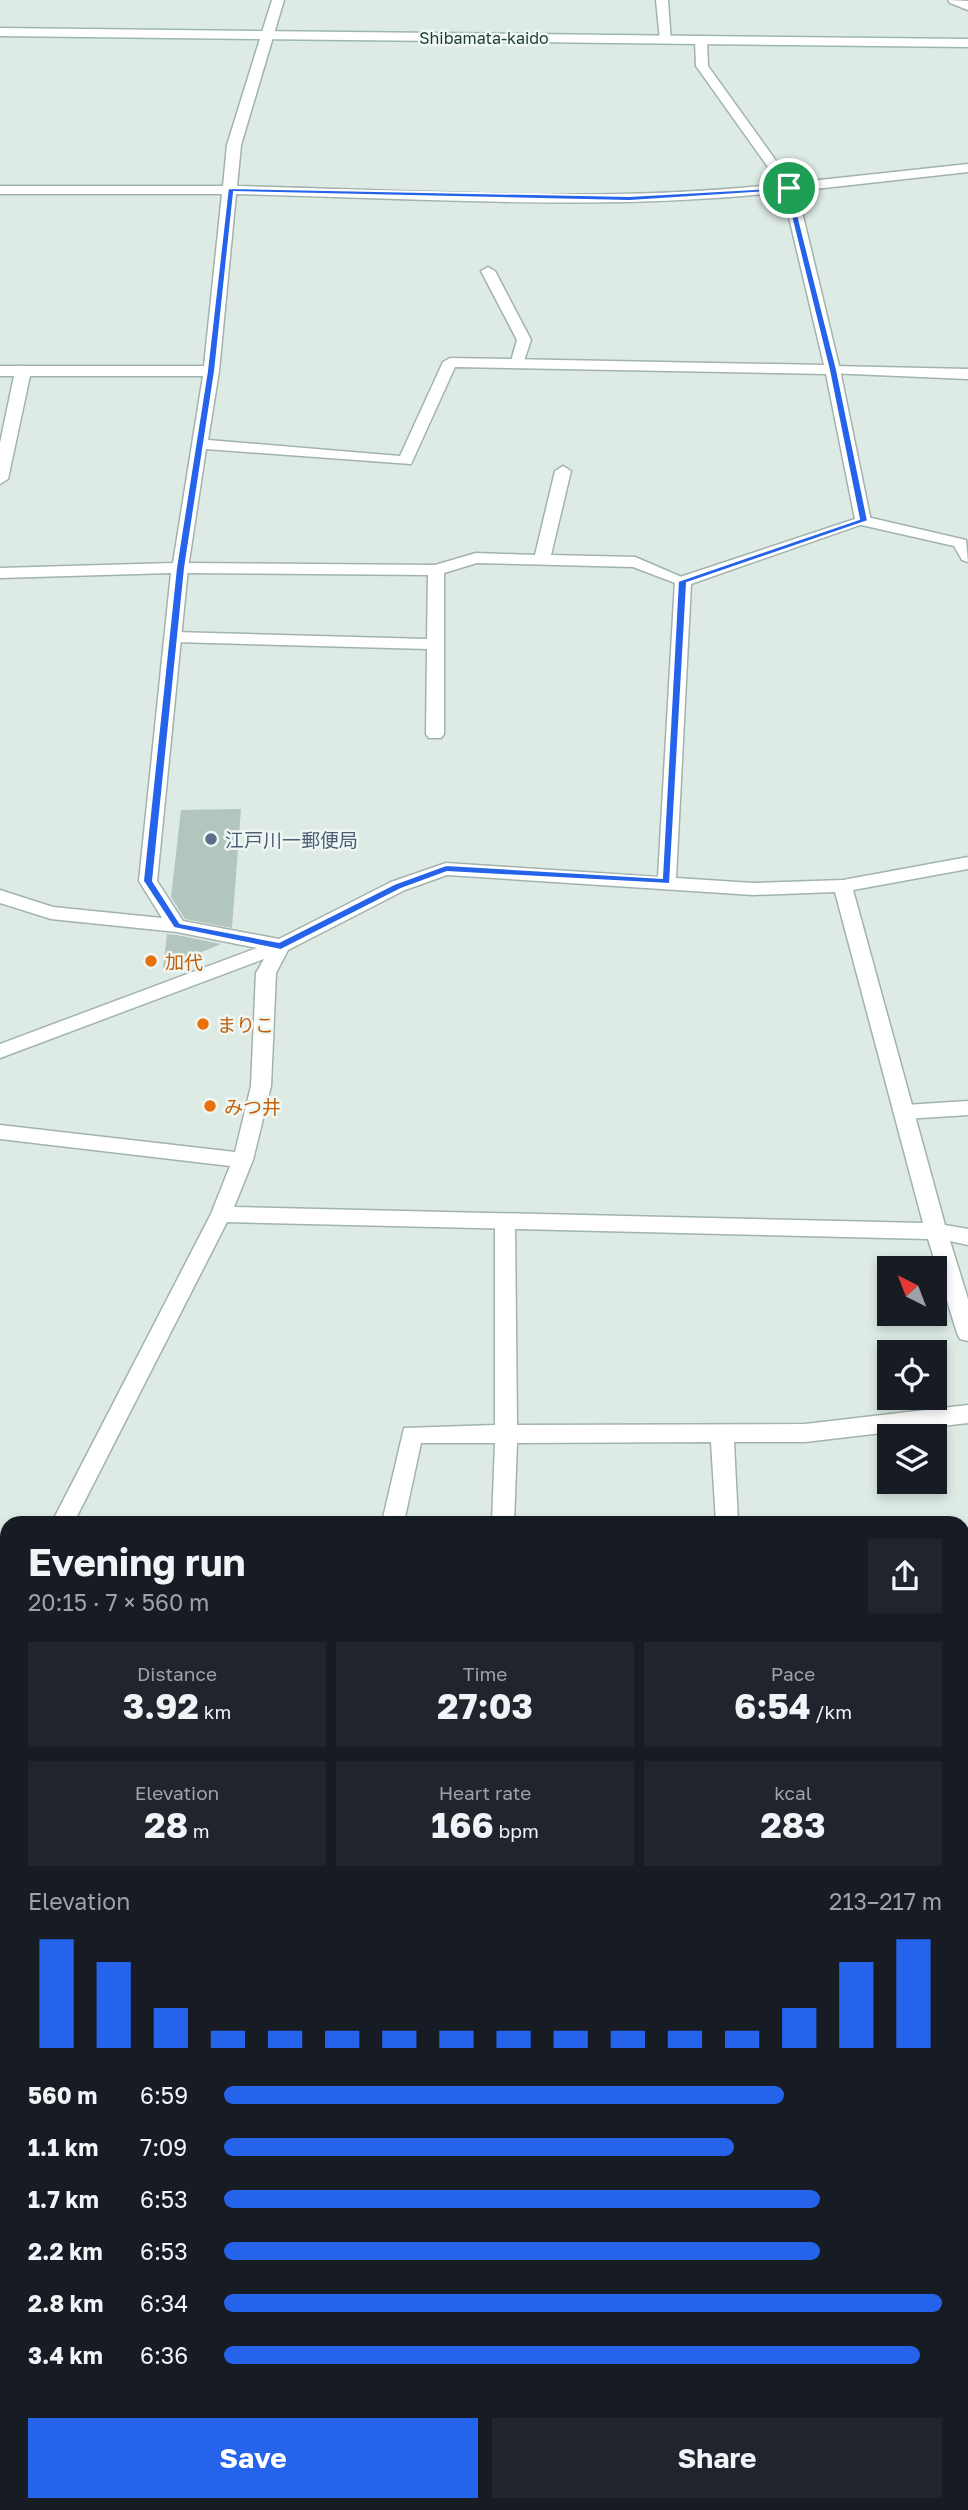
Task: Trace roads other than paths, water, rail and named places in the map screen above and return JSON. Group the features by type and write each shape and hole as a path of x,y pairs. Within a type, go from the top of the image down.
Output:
{"street":[{"path":"177,926 148,881 180,568 211,371 234,145 278,0"},
{"path":"662,0 666,40"},
{"path":"954,0 968,6"},
{"name":"Shibamata-kaido","path":"0,32 968,43"},
{"path":"701,40 702,66 789,188 833,370 863,521"},
{"path":"0,190 231,190 629,198 789,188 968,168"},
{"path":"488,271 524,340 518,360"},
{"path":"200,444 405,461 450,362 518,360 968,374"},
{"path":"0,371 211,371"},
{"path":"0,479 23,371"},
{"path":"542,560 563,471"},
{"path":"0,573 180,568 436,570 476,558 635,562 682,581 863,521 960,543 968,557"},
{"path":"435,734 436,570"},
{"path":"667,881 682,581"},
{"path":"174,637 434,643"},
{"path":"0,1051 281,946 398,886 446,869 667,881 753,889 843,886 968,863"},
{"path":"843,886 936,1231 968,1333"},
{"path":"0,896 51,913 177,926 281,946"},
{"path":"67,1516 221,1214 243,1160 261,1086 266,973 281,946"},
{"path":"905,1112 968,1108"},
{"path":"0,1132 243,1160"},
{"path":"221,1214 505,1223 936,1231 968,1237"},
{"path":"503,1516 506,1434 505,1223"},
{"path":"394,1516 412,1434 805,1433 968,1414"},
{"path":"722,1434 727,1516"}],"place":[{"name":"江戸川一郵便局","path":"211,839"},
{"name":"加代","path":"151,961"},
{"name":"まりこ","path":"203,1024"},
{"name":"みつ井","path":"210,1106"}]}
